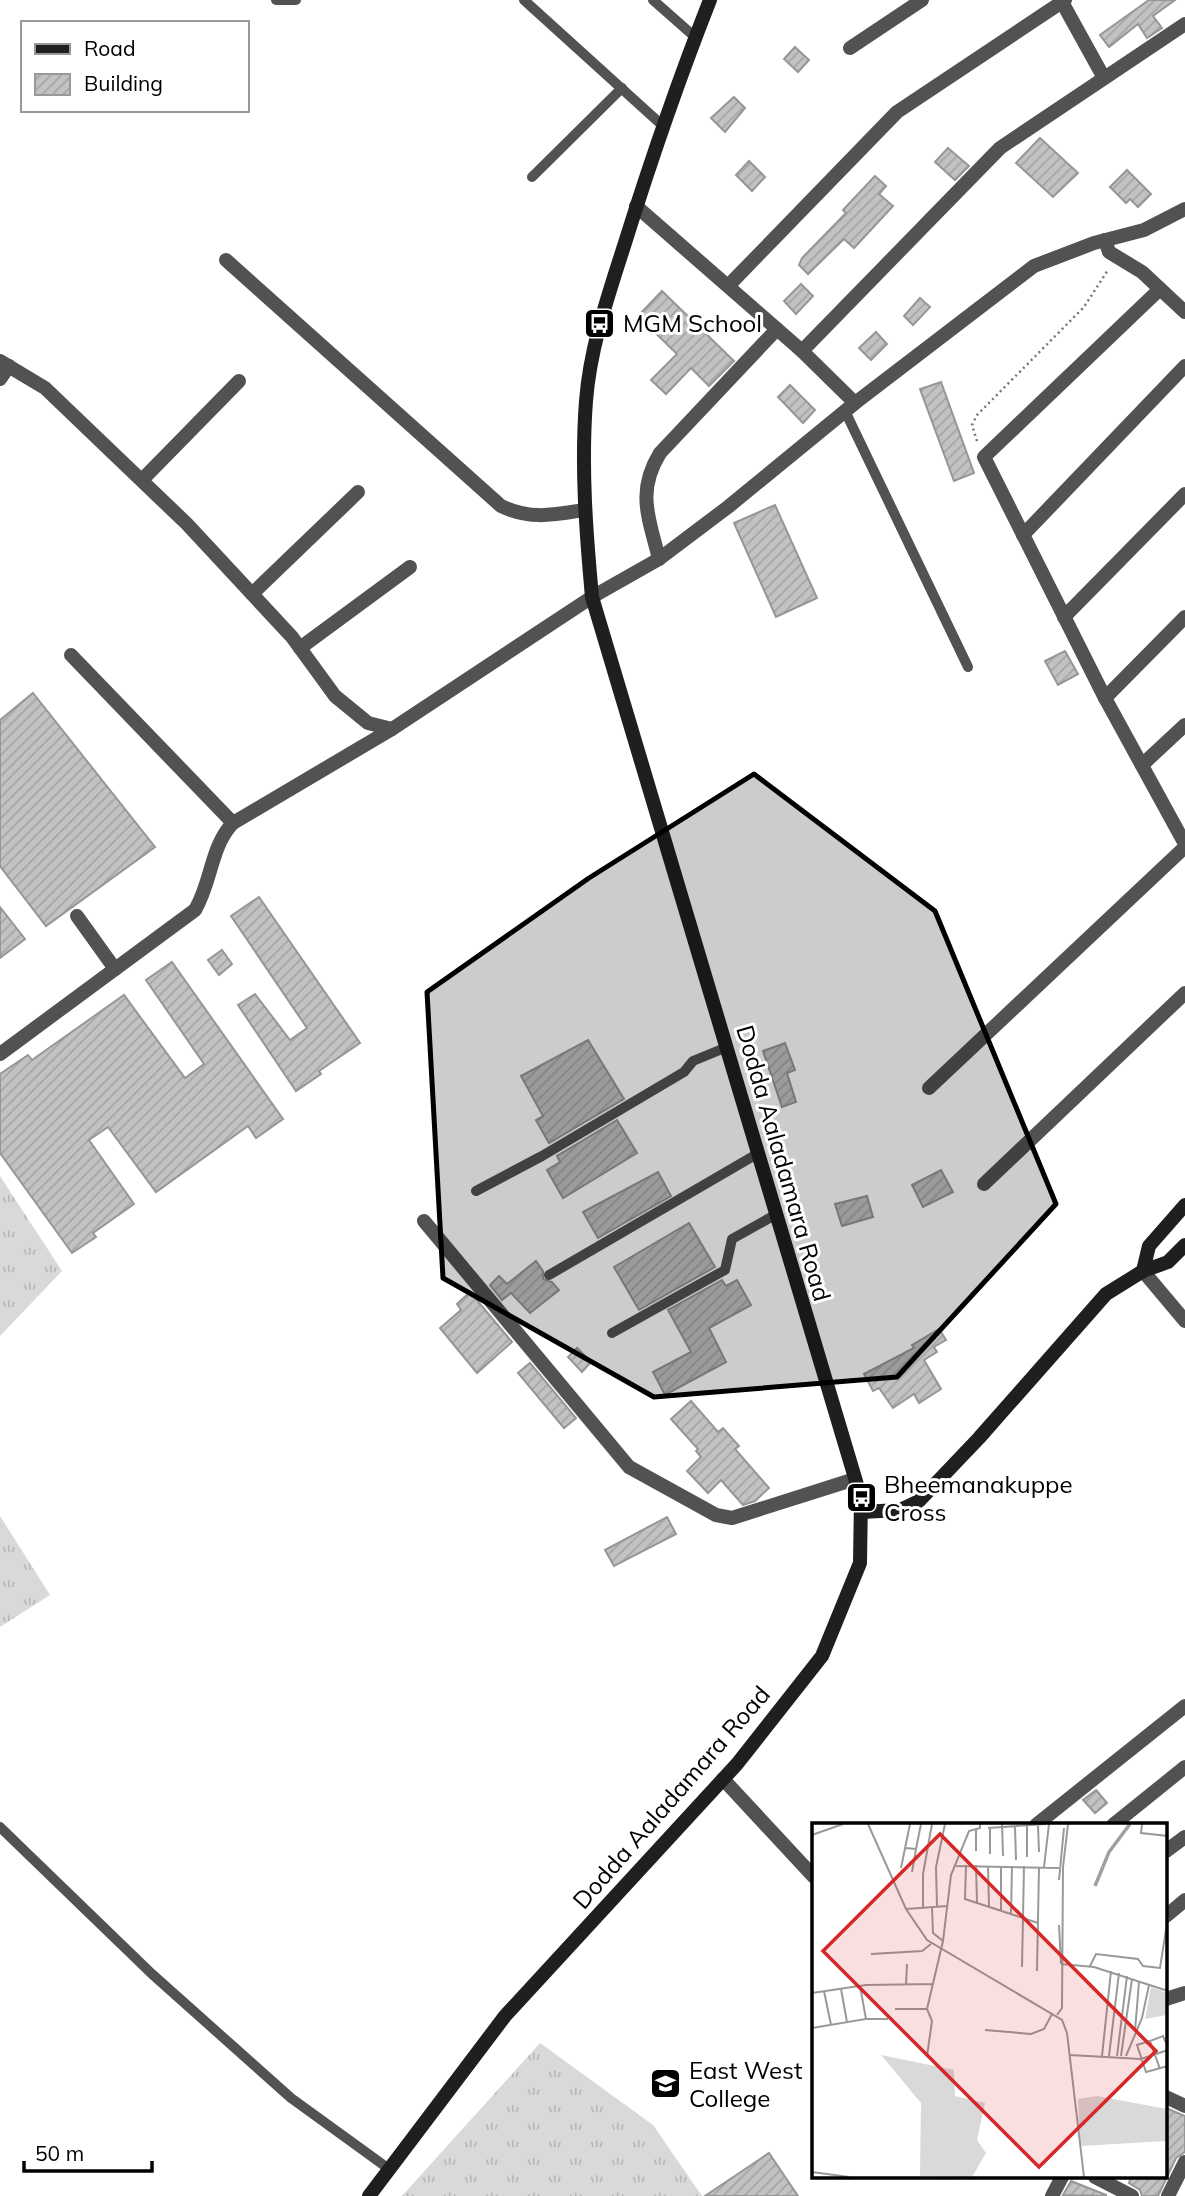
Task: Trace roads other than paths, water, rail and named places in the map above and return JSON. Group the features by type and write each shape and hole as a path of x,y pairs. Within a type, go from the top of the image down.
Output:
{"main road":[{"name":"Dodda Aaladamara Road","path":"369,2196 505,2016 723,1779 822,1656 860,1563 862,1498 775,1215 592,597 582,475 586,398 600,323 663,125 710,0"},
{"path":"1143,1271 1149,1245 1185,1205"},
{"path":"861,1512 900,1510 919,1501 971,1447 1106,1294 1143,1271 1168,1262 1185,1245"}],"street":[{"path":"850,48 922,0"},
{"path":"729,285 897,112 1063,1 1104,78"},
{"path":"802,351 1000,148 1185,24"},
{"path":"636,206 802,351 850,407"},
{"path":"0,1054 195,910 203,896 221,836 233,823 391,729 592,597 659,559 728,507 850,407 1034,266 1107,246 1185,209"},
{"path":"1107,246 1142,272 1185,312"},
{"path":"226,260 501,506 519,514 539,518 584,510"},
{"path":"929,1088 1185,845 1105,698 984,457 1160,289"},
{"path":"659,559 645,503 650,470 660,453 777,329"},
{"path":"1023,535 1185,366"},
{"path":"3,369 45,388 142,480 252,594 300,648 335,696 368,723 391,729"},
{"path":"142,480 239,381"},
{"path":"252,594 358,492"},
{"path":"1064,617 1185,494"},
{"path":"300,648 410,567"},
{"path":"1105,698 1185,617"},
{"path":"71,655 233,823"},
{"path":"1142,765 1185,725"},
{"path":"77,916 115,969"},
{"path":"984,1184 1185,993"},
{"path":"424,1221 634,1472 716,1515 732,1518 855,1479"},
{"path":"1143,1271 1185,1321"},
{"path":"1039,1823 1185,1706"},
{"path":"1115,1823 1185,1767"},
{"path":"723,1779 812,1875"},
{"path":"1168,1850 1185,1837"},
{"path":"1168,1914 1185,1900"},
{"path":"1175,1996 1185,1982"},
{"path":"1168,2097 1185,2106"},
{"path":"1168,2196 1185,2162"},
{"path":"1052,2196 1061,2178"},
{"path":"1097,2178 1132,2196"}],"lane":[{"path":"276,0 296,0"},
{"path":"524,0 663,125"},
{"path":"653,0 695,37"},
{"path":"532,177 622,88"},
{"path":"850,407 968,667"},
{"path":"476,1191 542,1156 684,1072 693,1061 727,1047"},
{"path":"550,1275 757,1154"},
{"path":"612,1334 725,1270 732,1239 775,1215"},
{"path":"0,1827 152,1974 290,2098 389,2169"}],"place":[{"name":"MGM School","path":"600,323"},
{"name":"Bheemanakuppe Cross","path":"861,1498"},
{"name":"East West College","path":"666,2084"}]}
